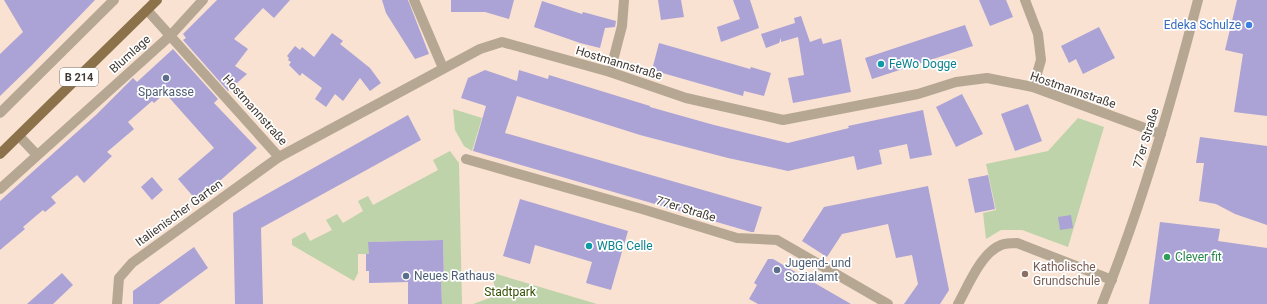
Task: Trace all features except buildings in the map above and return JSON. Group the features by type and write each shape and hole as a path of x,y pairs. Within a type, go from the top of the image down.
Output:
{"main road":[{"name":"Blumlage","path":"1,152 157,0"}],"street":[{"path":"0,113 114,0"},
{"name":"Blumlage","path":"0,189 170,35 203,0"},
{"path":"414,0 443,68"},
{"path":"610,72 622,26 624,0"},
{"path":"1025,0 1038,34 1041,60 1033,87"},
{"name":"77er Straße","path":"1102,304 1140,202 1162,134 1198,0"},
{"name":"Hostmannstraße","path":"147,10 279,156 480,49 502,42 610,72 686,98 783,120 918,94 956,82 987,78 1033,87 1162,134"},
{"path":"19,136 37,156"},
{"name":"Italienischer Garten","path":"117,304 119,278 132,263 279,156"},
{"name":"77er Straße","path":"466,159 642,209 737,238 777,240 888,304"},
{"path":"958,304 987,255 1002,244 1017,243 1112,280"}],"green space":[{"path":"453,109 482,118 472,151 464,146 455,130"},
{"path":"1078,118 1104,127 1068,247 1022,230 1001,230 986,239 983,213 996,210 986,164 1048,151"},
{"path":"450,151 459,163 462,304 442,304 441,281 444,281 443,240 369,242 369,254 358,254 358,273 354,281 292,245 292,239 305,232 310,241 332,230 326,220 337,214 343,223 363,211 358,201 368,196 373,205 438,170 433,160"},
{"name":"Stadtpark","path":"490,272 597,304 473,304 498,295"}],"place":[{"name":"Edeka Schulze","path":"1249,25"},
{"name":"FeWo Dogge","path":"881,64"},
{"name":"Sparkasse","path":"166,78"},
{"name":"WBG Celle","path":"589,246"},
{"name":"Clever fit","path":"1167,257"},
{"name":"Jugend- und Sozialamt","path":"777,270"},
{"name":"Katholische Grundschule","path":"1025,274"},
{"name":"Neues Rathaus","path":"406,276"}]}
